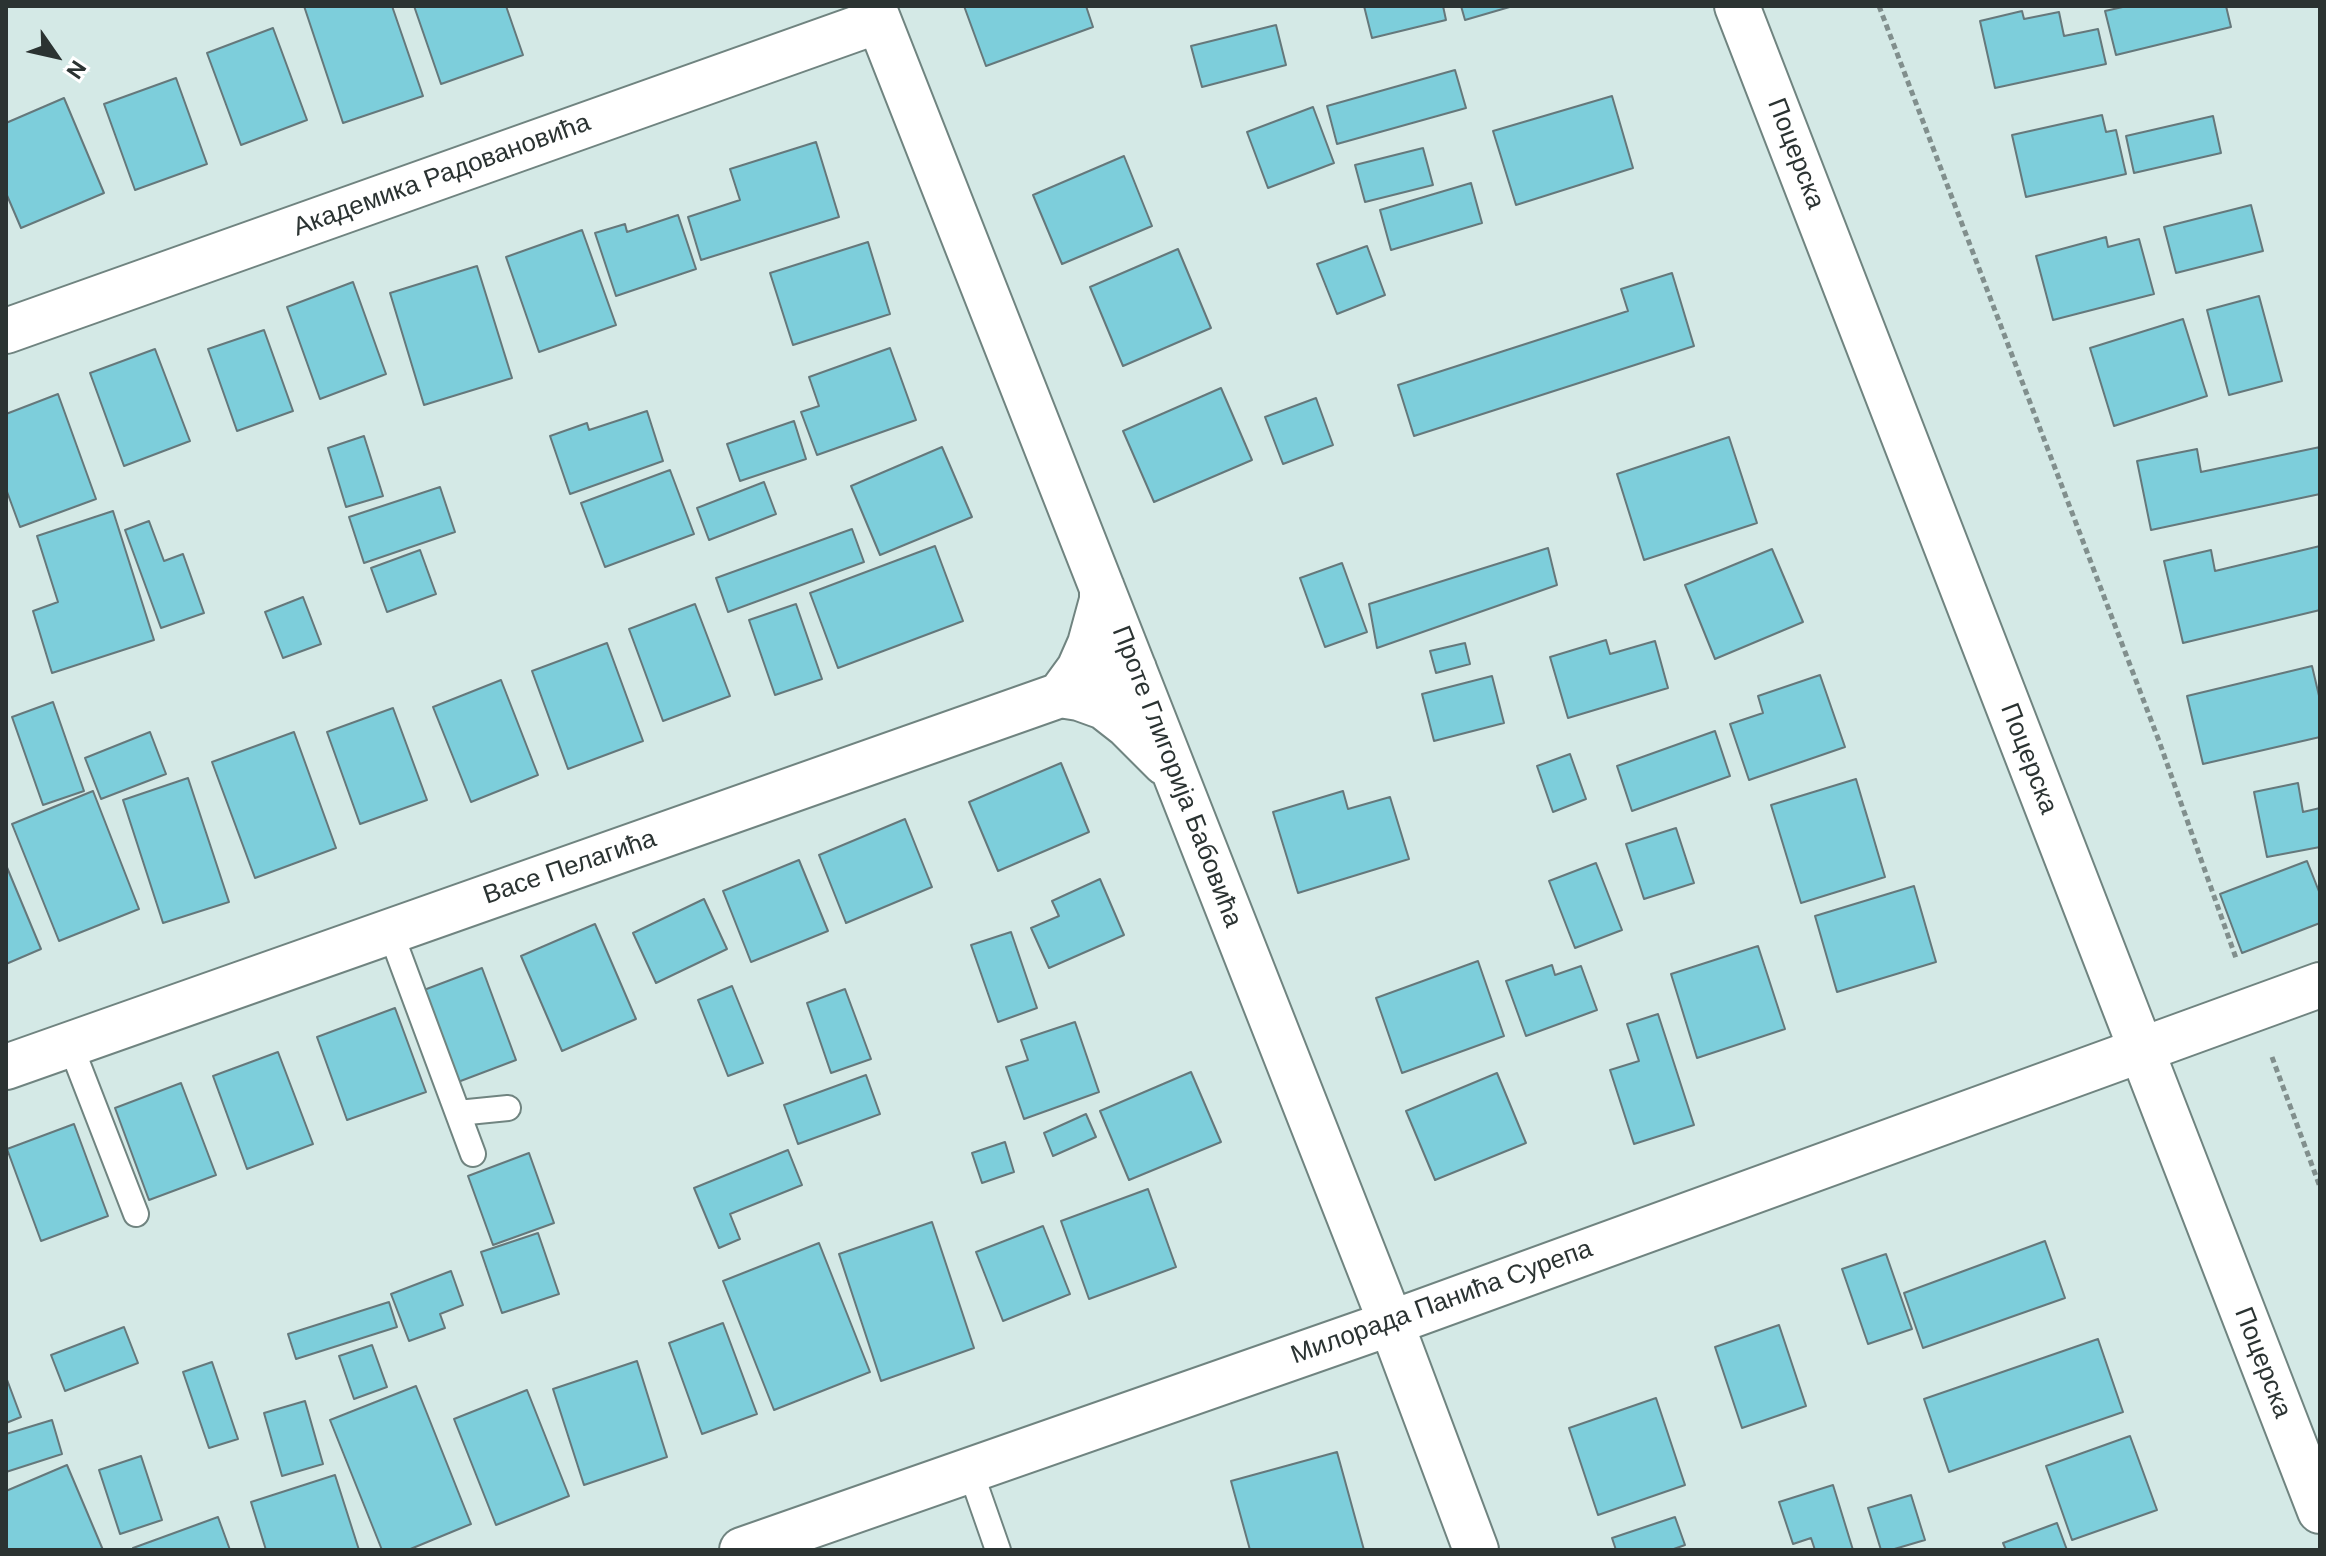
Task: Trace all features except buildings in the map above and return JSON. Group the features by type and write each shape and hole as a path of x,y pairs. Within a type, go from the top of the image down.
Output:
{"street":[{"name":"Поцерска","path":"1737,6 2320,1511"},
{"name":"Академика Радовановића","path":"6,331 876,13"},
{"name":"Проте Глигорија Бабовића","path":"876,13 1391,1323 1476,1550"},
{"path":"1102,588 1102,600 1090,644 1079,669 1060,695 1104,707 1151,748 1177,777"},
{"name":"Васе Пелагића","path":"6,1067 1134,669"},
{"name":"Милорада Панића Сурепа","path":"742,1550 1391,1323 2320,985"}],"lane":[{"path":"390,931 473,1154"},
{"path":"70,1044 136,1214"},
{"path":"458,1113 508,1108"},
{"path":"970,1470 998,1550"}],"path":[{"path":"1879,6 2143,698 2320,1187"}]}
